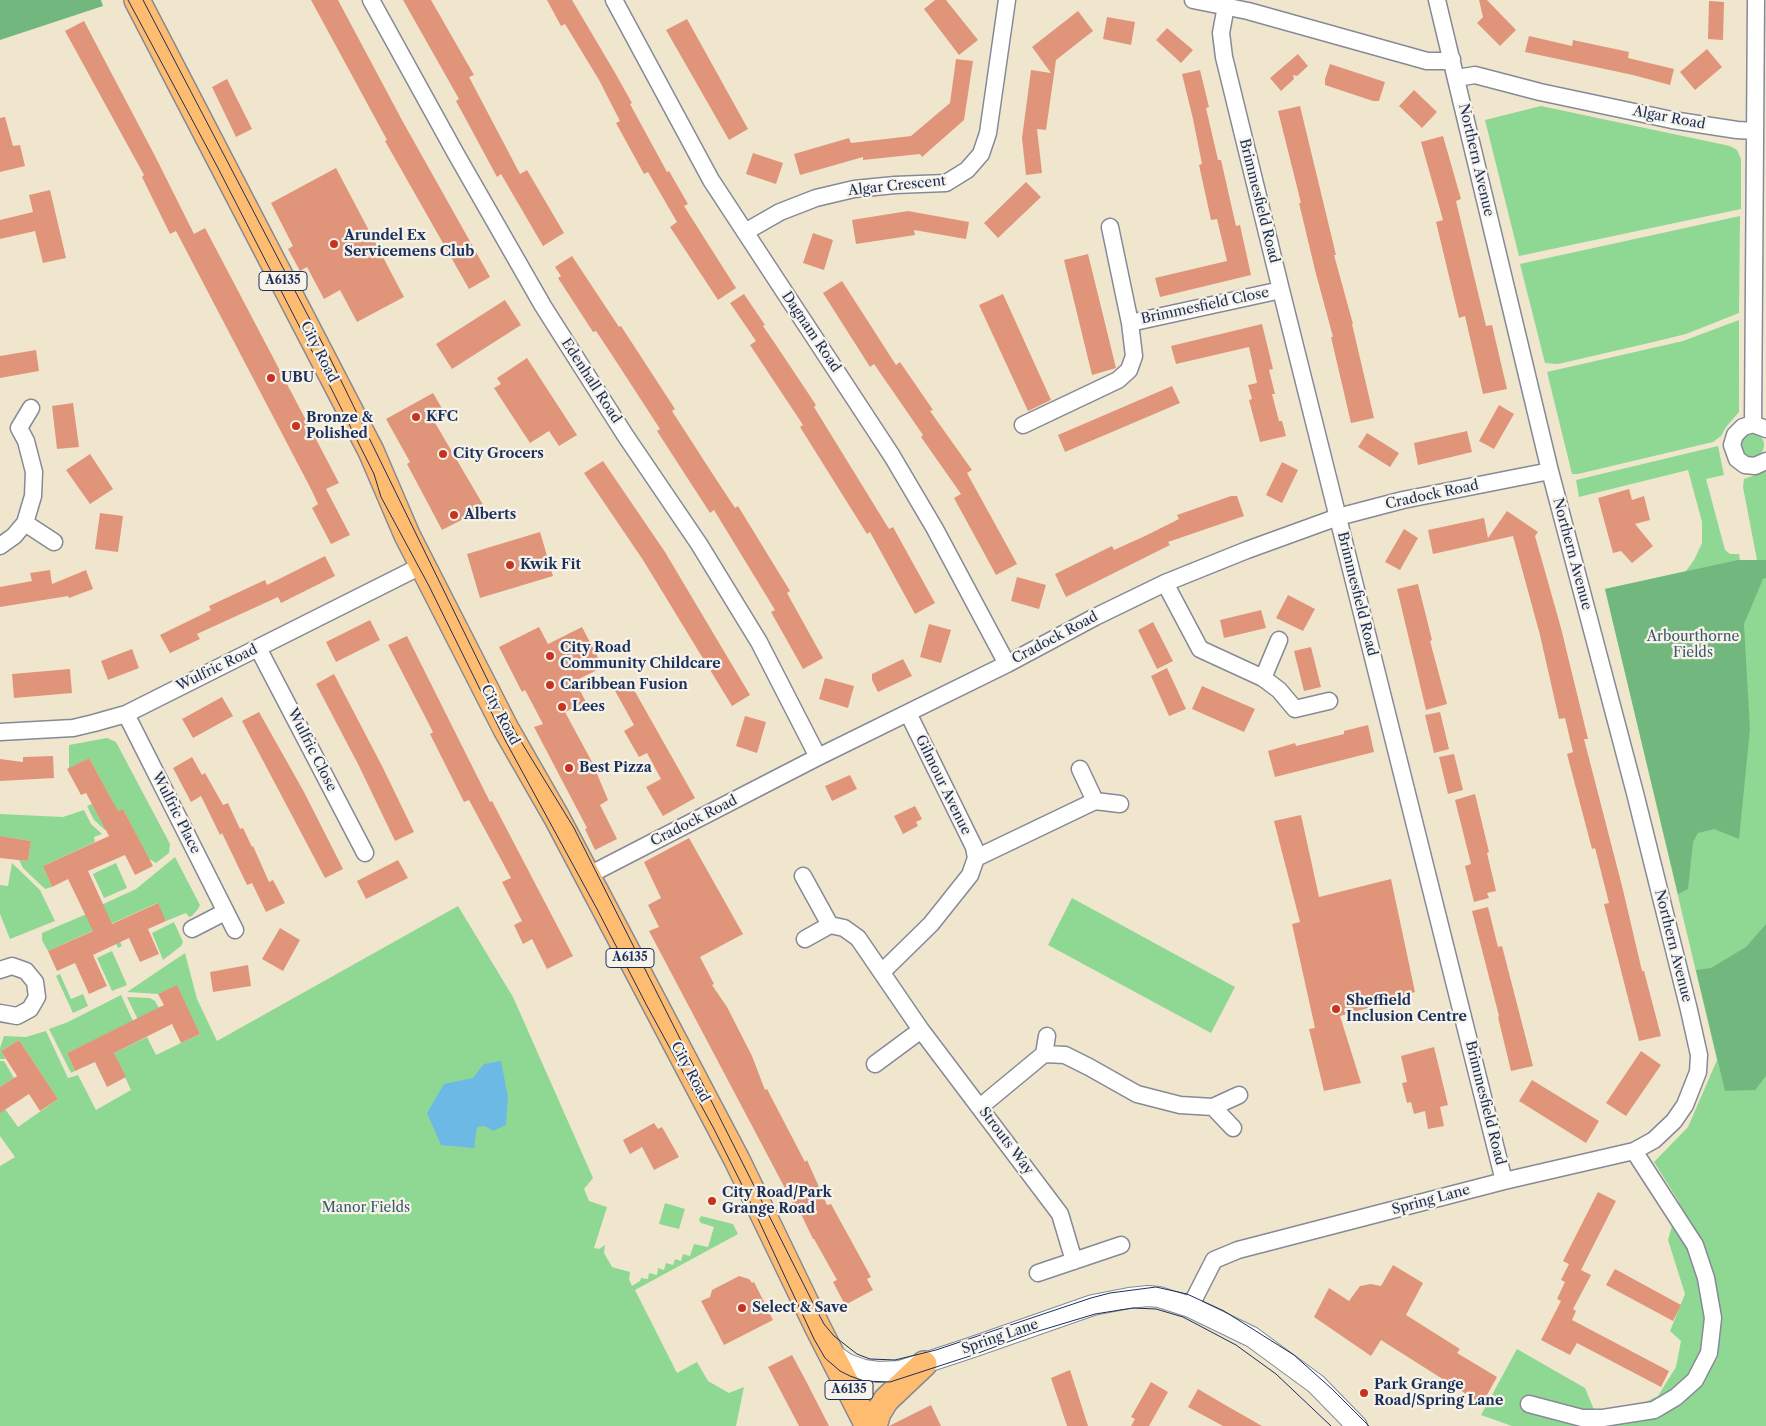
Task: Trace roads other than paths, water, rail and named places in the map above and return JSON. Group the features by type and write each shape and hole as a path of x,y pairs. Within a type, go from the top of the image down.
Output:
{"main road":[{"name":"City Road","path":"137,0 371,451 408,535 506,729 587,876 737,1160 868,1426"},
{"path":"874,1426 878,1413 886,1400 924,1364"}],"street":[{"name":"Edenhall Road","path":"371,0 543,306 714,569 759,642 818,757"},
{"name":"Dagnam Road","path":"614,0 711,180 892,456 935,528 1007,664"},
{"name":"Algar Crescent","path":"745,232 780,212 816,198 854,189 946,183 967,170 981,154 988,133 1007,0"},
{"path":"1193,0 1226,6 1427,61 1452,59"},
{"name":"Northern Avenue","path":"1437,0 1550,471 1634,793 1697,1046 1699,1055 1698,1072 1685,1105"},
{"path":"1756,0 1755,131 1760,427 1743,427 1734,435 1732,445 1734,454 1740,462 1750,466 1760,465 1766,461"},
{"name":"Brimmesfield Road","path":"1226,6 1221,33 1224,57 1504,1181"},
{"name":"Algar Road","path":"1457,78 1475,75 1540,92 1672,120 1755,131"},
{"name":"Brimmesfield Close","path":"1023,425 1118,380 1129,370 1134,356 1130,323 1110,227"},
{"name":"Brimmesfield Close","path":"1130,323 1281,290"},
{"path":"0,546 14,536 25,523 32,496 34,472 26,441 19,428 31,408"},
{"name":"Cradock Road","path":"587,876 818,757 1007,664 1095,617 1165,583 1247,550 1338,517 1403,500 1550,471"},
{"path":"25,523 54,542"},
{"name":"Wulfric Road","path":"0,732 73,728 126,714 423,565"},
{"path":"1165,583 1200,649 1263,678 1279,690 1295,709 1329,701"},
{"path":"1263,678 1279,640"},
{"name":"Wulfric Close","path":"258,648 365,853"},
{"name":"Gilmour Avenue","path":"908,713 974,847 976,858"},
{"name":"Wulfric Place","path":"126,714 235,930"},
{"path":"1080,769 1095,801"},
{"path":"882,972 931,924 970,875 976,858 1095,801 1120,804"},
{"path":"803,876 830,925 805,939"},
{"path":"192,929 226,912"},
{"name":"Strouts Way","path":"830,925 844,928 858,938 921,1030 1060,1214 1074,1261"},
{"path":"0,970 12,966 26,971 35,982 37,997 30,1010 17,1016 1,1016"},
{"path":"875,1064 921,1030"},
{"path":"980,1107 1044,1054 1047,1036"},
{"path":"1044,1054 1065,1055 1090,1067 1136,1094 1180,1105 1214,1107 1240,1095"},
{"name":"Spring Lane","path":"831,1353 847,1364 874,1372 900,1371 1093,1305 1148,1296 1159,1297 1182,1305 1214,1260 1238,1250 1504,1181 1634,1151 1654,1140 1674,1121 1685,1105"},
{"path":"1214,1107 1233,1128"},
{"path":"1529,1404 1582,1418 1603,1418 1654,1410 1676,1397 1695,1380 1709,1353 1712,1318 1706,1278 1695,1245 1634,1151"},
{"path":"1038,1274 1121,1245"},
{"path":"1182,1305 1252,1337 1280,1356 1316,1384 1357,1426"}],"water":[{"path":"501,1061 508,1097 506,1125 493,1131 485,1126 477,1127 474,1148 441,1145 427,1113 444,1084 473,1078 484,1064"}],"tram line":[{"path":"128,0 218,168 331,388 374,474 381,497 429,586 505,740 714,1129 814,1339 825,1358 840,1371 850,1376 864,1381 890,1382 973,1355 1032,1333 1095,1314 1133,1308 1156,1309 1183,1317 1236,1345 1276,1374 1331,1426"},
{"path":"143,0 328,354 490,685 517,735 574,828 815,1307 824,1324 834,1336 857,1354 870,1359 895,1360 936,1350 1091,1298 1110,1293 1156,1287 1187,1294 1224,1311 1294,1355 1369,1426"}],"place":[{"name":"Arundel Ex Servicemens Club","path":"334,244"},
{"name":"UBU","path":"271,378"},
{"name":"KFC","path":"416,417"},
{"name":"Bronze & Polished","path":"296,426"},
{"name":"City Grocers","path":"443,454"},
{"name":"Alberts","path":"454,515"},
{"name":"Kwik Fit","path":"510,565"},
{"name":"City Road Community Childcare","path":"550,656"},
{"name":"Caribbean Fusion","path":"550,685"},
{"name":"Lees","path":"562,707"},
{"name":"Best Pizza","path":"569,768"},
{"name":"Sheffield Inclusion Centre","path":"1336,1009"},
{"name":"City Road/Park Grange Road","path":"712,1201"},
{"name":"Select & Save","path":"742,1308"},
{"name":"Park Grange Road/Spring Lane","path":"1364,1393"}],"park label":[{"name":"Arbourthorne Fields","path":"1693,646"},
{"name":"Manor Fields","path":"366,1208"}]}
